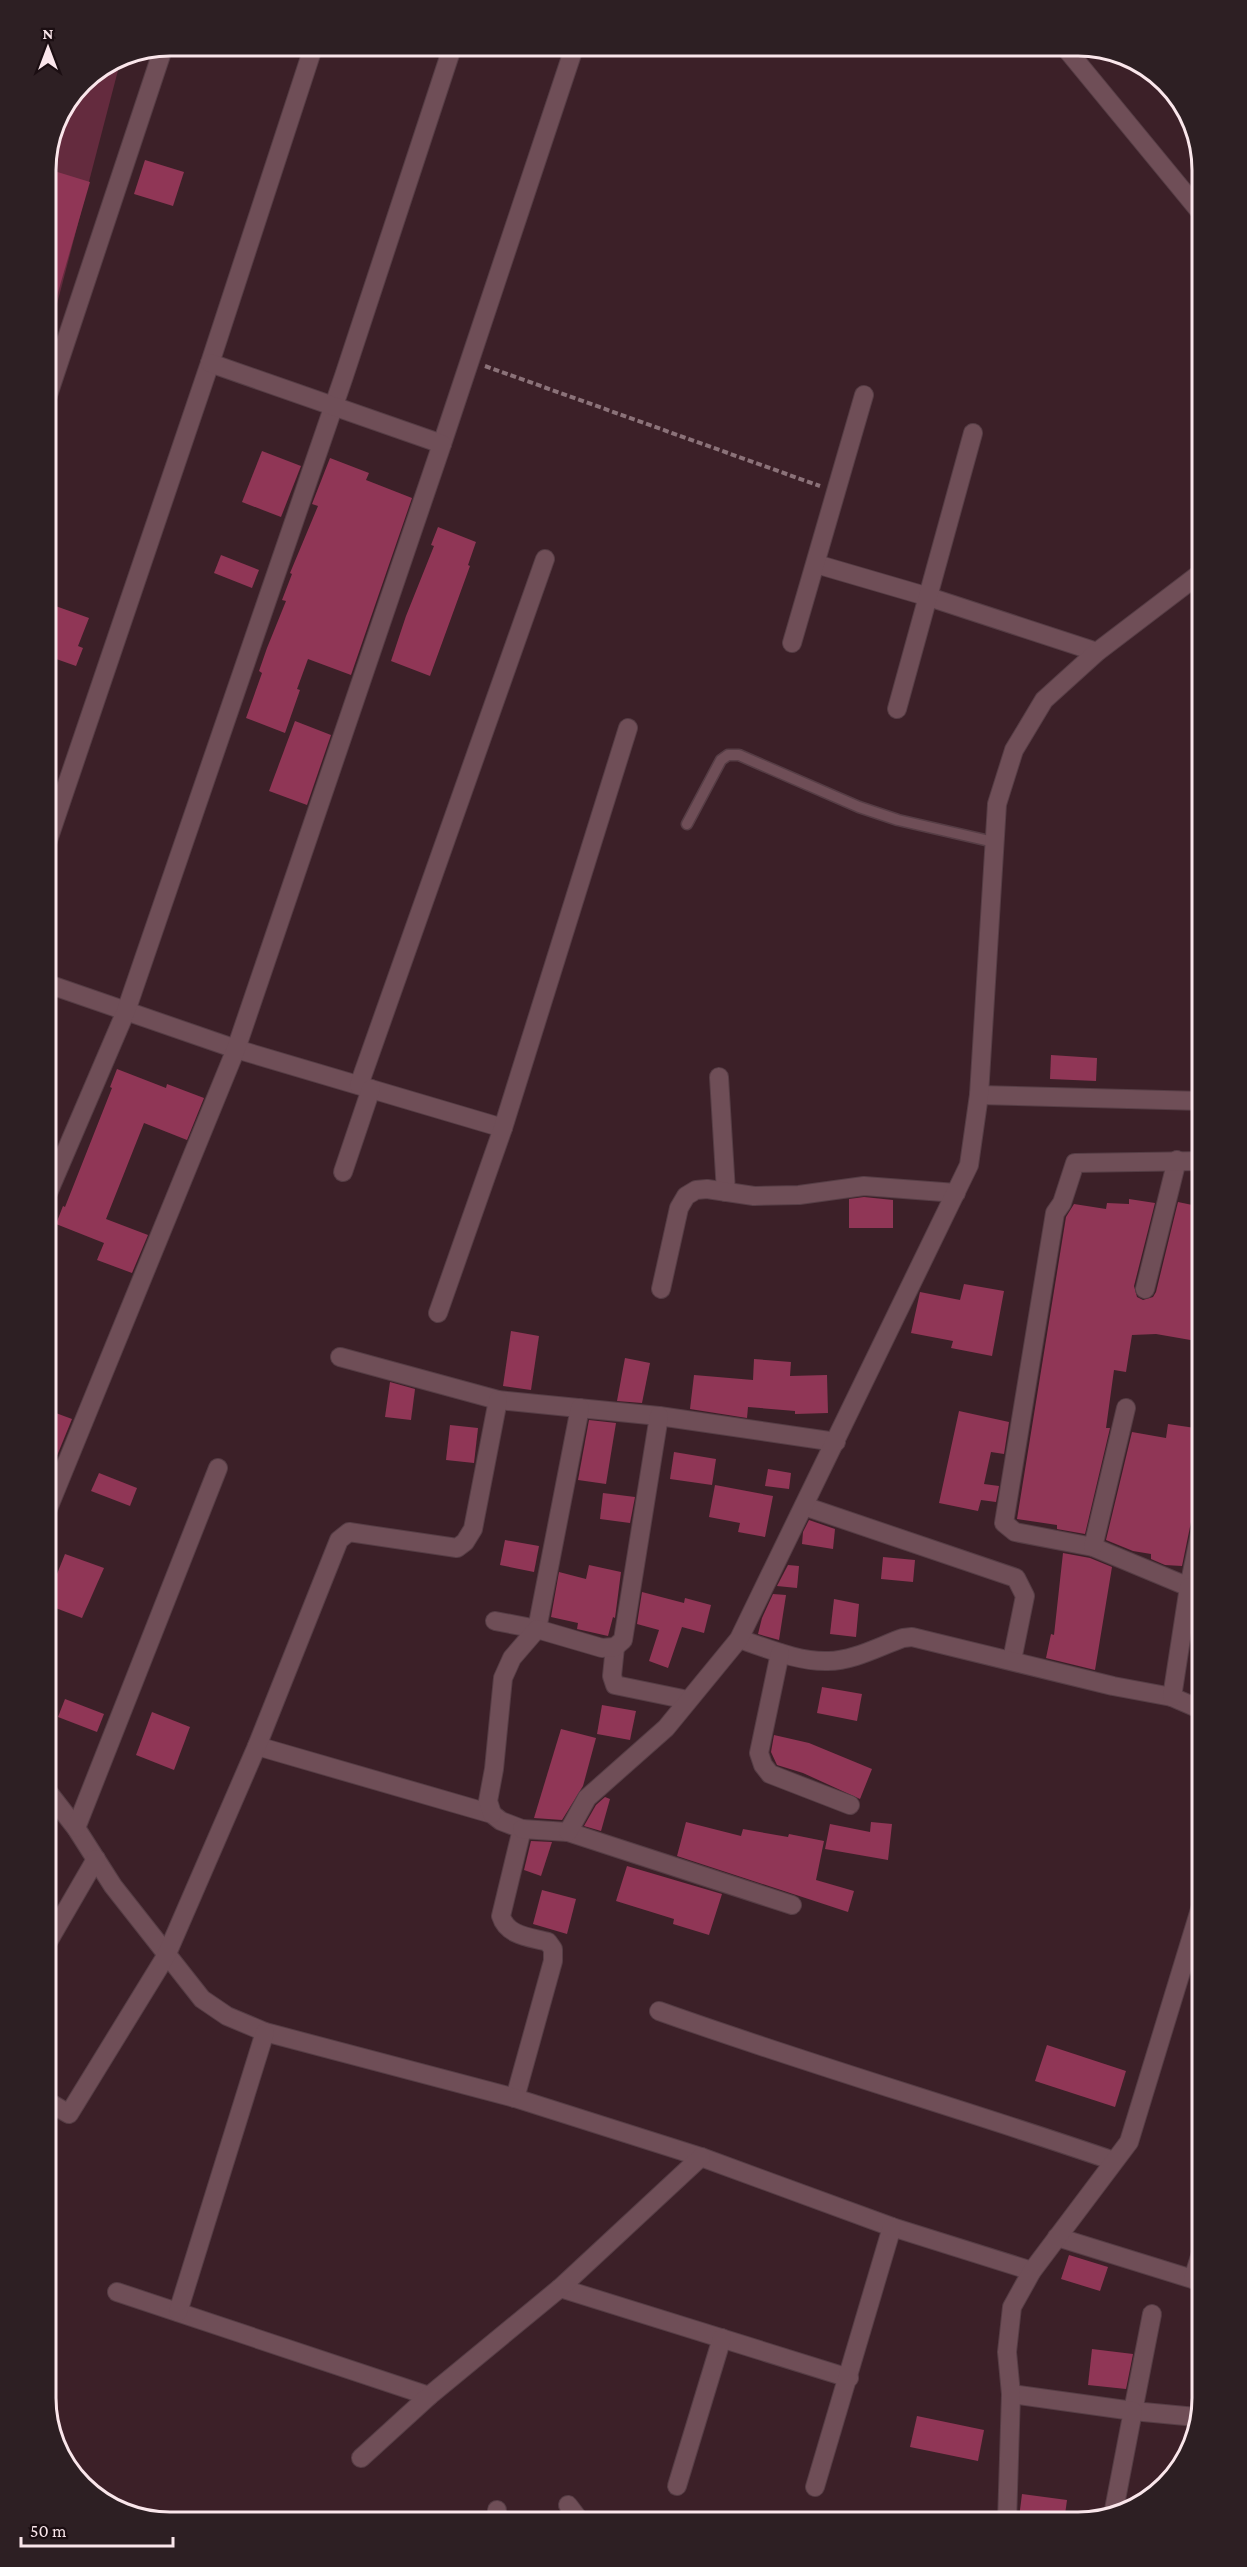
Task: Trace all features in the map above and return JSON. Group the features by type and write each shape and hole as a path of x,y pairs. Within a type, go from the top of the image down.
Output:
{"street":[{"path":"56,371 161,56"},
{"path":"56,817 210,363 310,56"},
{"path":"56,1174 126,1011 334,404 449,56"},
{"path":"56,1489 236,1049 571,56"},
{"path":"1072,56 1192,201"},
{"path":"210,363 334,404 442,444"},
{"path":"792,643 838,492 864,395"},
{"path":"897,709 972,433"},
{"path":"343,1172 365,1087 545,559"},
{"path":"816,564 928,597 1097,652"},
{"path":"568,1832 586,1798 655,1738 739,1639 969,1165 979,1095 997,804 1014,750 1044,700 1097,652 1192,580"},
{"path":"438,1313 503,1128 628,728"},
{"path":"56,987 236,1049 503,1128"},
{"path":"719,1077 726,1192"},
{"path":"979,1095 1192,1101"},
{"path":"1145,1289 1177,1160"},
{"path":"1192,1161 1075,1163 1062,1203 1055,1213 1004,1523 1009,1529 1021,1533 1093,1547 1192,1588"},
{"path":"661,1289 679,1208 686,1196 696,1190 754,1196 799,1195 864,1186 956,1193"},
{"path":"340,1357 498,1400 659,1416 836,1442"},
{"path":"56,2106 69,2114 166,1956 257,1746 339,1540 349,1532 458,1548 465,1542 473,1529 498,1400"},
{"path":"492,1814 488,1801 494,1769 503,1678 512,1658 537,1629 580,1408"},
{"path":"1093,1547 1126,1408"},
{"path":"495,1621 537,1629 602,1648 615,1647 623,1640 659,1416"},
{"path":"76,1828 218,1468"},
{"path":"804,1506 1016,1578 1026,1596 1012,1660"},
{"path":"1172,1696 1192,1603"},
{"path":"739,1639 780,1653 829,1661 912,1637 1113,1686 1172,1696 1192,1705"},
{"path":"615,1647 612,1676 615,1685 688,1700"},
{"path":"780,1653 759,1753 762,1765 770,1774 850,1805"},
{"path":"257,1746 492,1814 501,1821 522,1829 568,1832 792,1905"},
{"path":"56,1802 76,1828 113,1886 166,1956 202,1999 227,2016 265,2032 515,2098 700,2157 892,2227 1032,2271"},
{"path":"515,2098 553,1961 553,1948 548,1942 511,1932 504,1925 501,1916 522,1829"},
{"path":"56,1928 96,1858"},
{"path":"1007,2512 1011,2394 1006,2352 1012,2307 1032,2271 1129,2142 1192,1936"},
{"path":"659,2011 780,2054 988,2118 1114,2161"},
{"path":"177,2312 265,2032"},
{"path":"361,2458 429,2396 560,2288 700,2157"},
{"path":"816,2487 892,2227"},
{"path":"1057,2237 1192,2279"},
{"path":"560,2288 849,2378"},
{"path":"117,2292 429,2396"},
{"path":"1115,2505 1152,2314"},
{"path":"677,2486 722,2338"},
{"path":"1011,2394 1190,2416"},
{"path":"568,2505 573,2511"}],"lane":[{"path":"687,824 721,760 728,755 739,756 859,807 898,820 994,843"}],"path":[{"path":"470,361 838,492"}],"shaded area":[{"path":"119,68 56,308 56,162 59,140 67,119 79,100 100,79"}],"building":[{"path":"145,160 184,172 173,206 134,194"},
{"path":"56,172 90,182 56,299"},
{"path":"262,451 301,466 281,517 242,502"},
{"path":"330,458 369,473 366,480 412,498 351,675 308,659 285,733 246,718 262,673 259,671 286,601 282,600 292,574 290,573 318,506 312,504"},
{"path":"438,527 476,542 468,565 470,566 430,676 391,661 434,546 431,545"},
{"path":"221,555 259,570 252,588 214,573"},
{"path":"56,606 89,618 78,646 83,648 76,666 56,659"},
{"path":"295,721 331,735 307,805 269,791"},
{"path":"1051,1055 1097,1058 1096,1081 1050,1079"},
{"path":"117,1069 166,1088 167,1084 204,1098 187,1140 144,1123 106,1219 148,1235 132,1273 97,1260 104,1243 56,1224 63,1206 65,1207 112,1088 110,1087"},
{"path":"864,1197 893,1200 893,1228 849,1228 849,1199"},
{"path":"1129,1199 1155,1203 1134,1286 1137,1297 1143,1300 1153,1297 1156,1292 1178,1202 1192,1205 1192,1340 1156,1334 1132,1335 1126,1372 1114,1370 1106,1428 1110,1428 1085,1534 1057,1529 1057,1525 1017,1519 1066,1217 1074,1204 1106,1209 1107,1203 1129,1204"},
{"path":"964,1284 1004,1291 992,1356 951,1348 953,1341 911,1333 920,1292 960,1300"},
{"path":"511,1331 539,1336 531,1390 503,1386"},
{"path":"625,1358 650,1363 642,1403 617,1401"},
{"path":"754,1359 791,1362 790,1376 827,1375 828,1413 795,1414 795,1411 748,1407 747,1418 690,1409 694,1375 753,1380"},
{"path":"390,1382 415,1389 411,1420 385,1417"},
{"path":"959,1411 1009,1422 1004,1454 991,1452 984,1484 999,1486 996,1502 981,1500 978,1511 939,1503"},
{"path":"56,1413 72,1419 56,1458"},
{"path":"589,1420 616,1423 606,1484 578,1480"},
{"path":"1168,1424 1192,1428 1192,1521 1182,1566 1165,1565 1151,1559 1151,1554 1133,1551 1106,1540 1132,1432 1166,1438"},
{"path":"450,1425 478,1428 474,1463 446,1460"},
{"path":"674,1452 716,1459 712,1485 670,1479"},
{"path":"768,1469 791,1473 789,1489 765,1486"},
{"path":"99,1473 137,1488 130,1506 91,1491"},
{"path":"715,1485 773,1496 765,1537 738,1532 740,1523 709,1517"},
{"path":"603,1493 635,1497 630,1523 600,1519"},
{"path":"809,1520 835,1529 833,1549 802,1544 803,1532"},
{"path":"505,1540 539,1546 534,1572 500,1565"},
{"path":"1063,1553 1090,1558 1112,1567 1095,1670 1046,1658 1051,1634 1054,1635"},
{"path":"65,1554 104,1568 82,1618 56,1608 56,1576"},
{"path":"883,1557 915,1560 913,1582 881,1579"},
{"path":"589,1565 621,1572 615,1618 613,1617 608,1636 577,1629 578,1623 551,1617 559,1572 586,1579"},
{"path":"788,1565 799,1566 797,1588 777,1586"},
{"path":"642,1592 684,1603 685,1598 711,1605 704,1633 682,1627 668,1668 649,1661 659,1630 637,1624"},
{"path":"773,1594 786,1595 779,1640 758,1634 762,1618"},
{"path":"834,1599 859,1604 856,1637 830,1634"},
{"path":"822,1687 862,1694 857,1721 817,1713"},
{"path":"65,1699 104,1714 97,1732 58,1717"},
{"path":"602,1705 636,1711 630,1740 597,1734"},
{"path":"152,1712 190,1727 174,1770 136,1755"},
{"path":"561,1729 596,1738 583,1786 562,1820 534,1818"},
{"path":"774,1735 809,1743 872,1769 860,1799 803,1773 777,1765 771,1752"},
{"path":"605,1797 610,1799 601,1831 584,1826 596,1805"},
{"path":"686,1822 741,1836 743,1829 824,1841 816,1880 854,1891 848,1912 677,1856"},
{"path":"871,1822 892,1824 888,1860 825,1849 830,1824 870,1832"},
{"path":"531,1841 552,1842 541,1876 524,1870"},
{"path":"627,1866 722,1894 709,1935 673,1924 674,1919 616,1901"},
{"path":"542,1890 576,1899 567,1934 533,1924"},
{"path":"1047,2045 1126,2071 1115,2107 1035,2081"},
{"path":"1069,2255 1108,2267 1100,2291 1061,2279"},
{"path":"1092,2349 1133,2354 1126,2389 1088,2385"},
{"path":"917,2416 984,2430 978,2461 910,2447"},
{"path":"1022,2494 1067,2500 1065,2512 1020,2512"}]}
